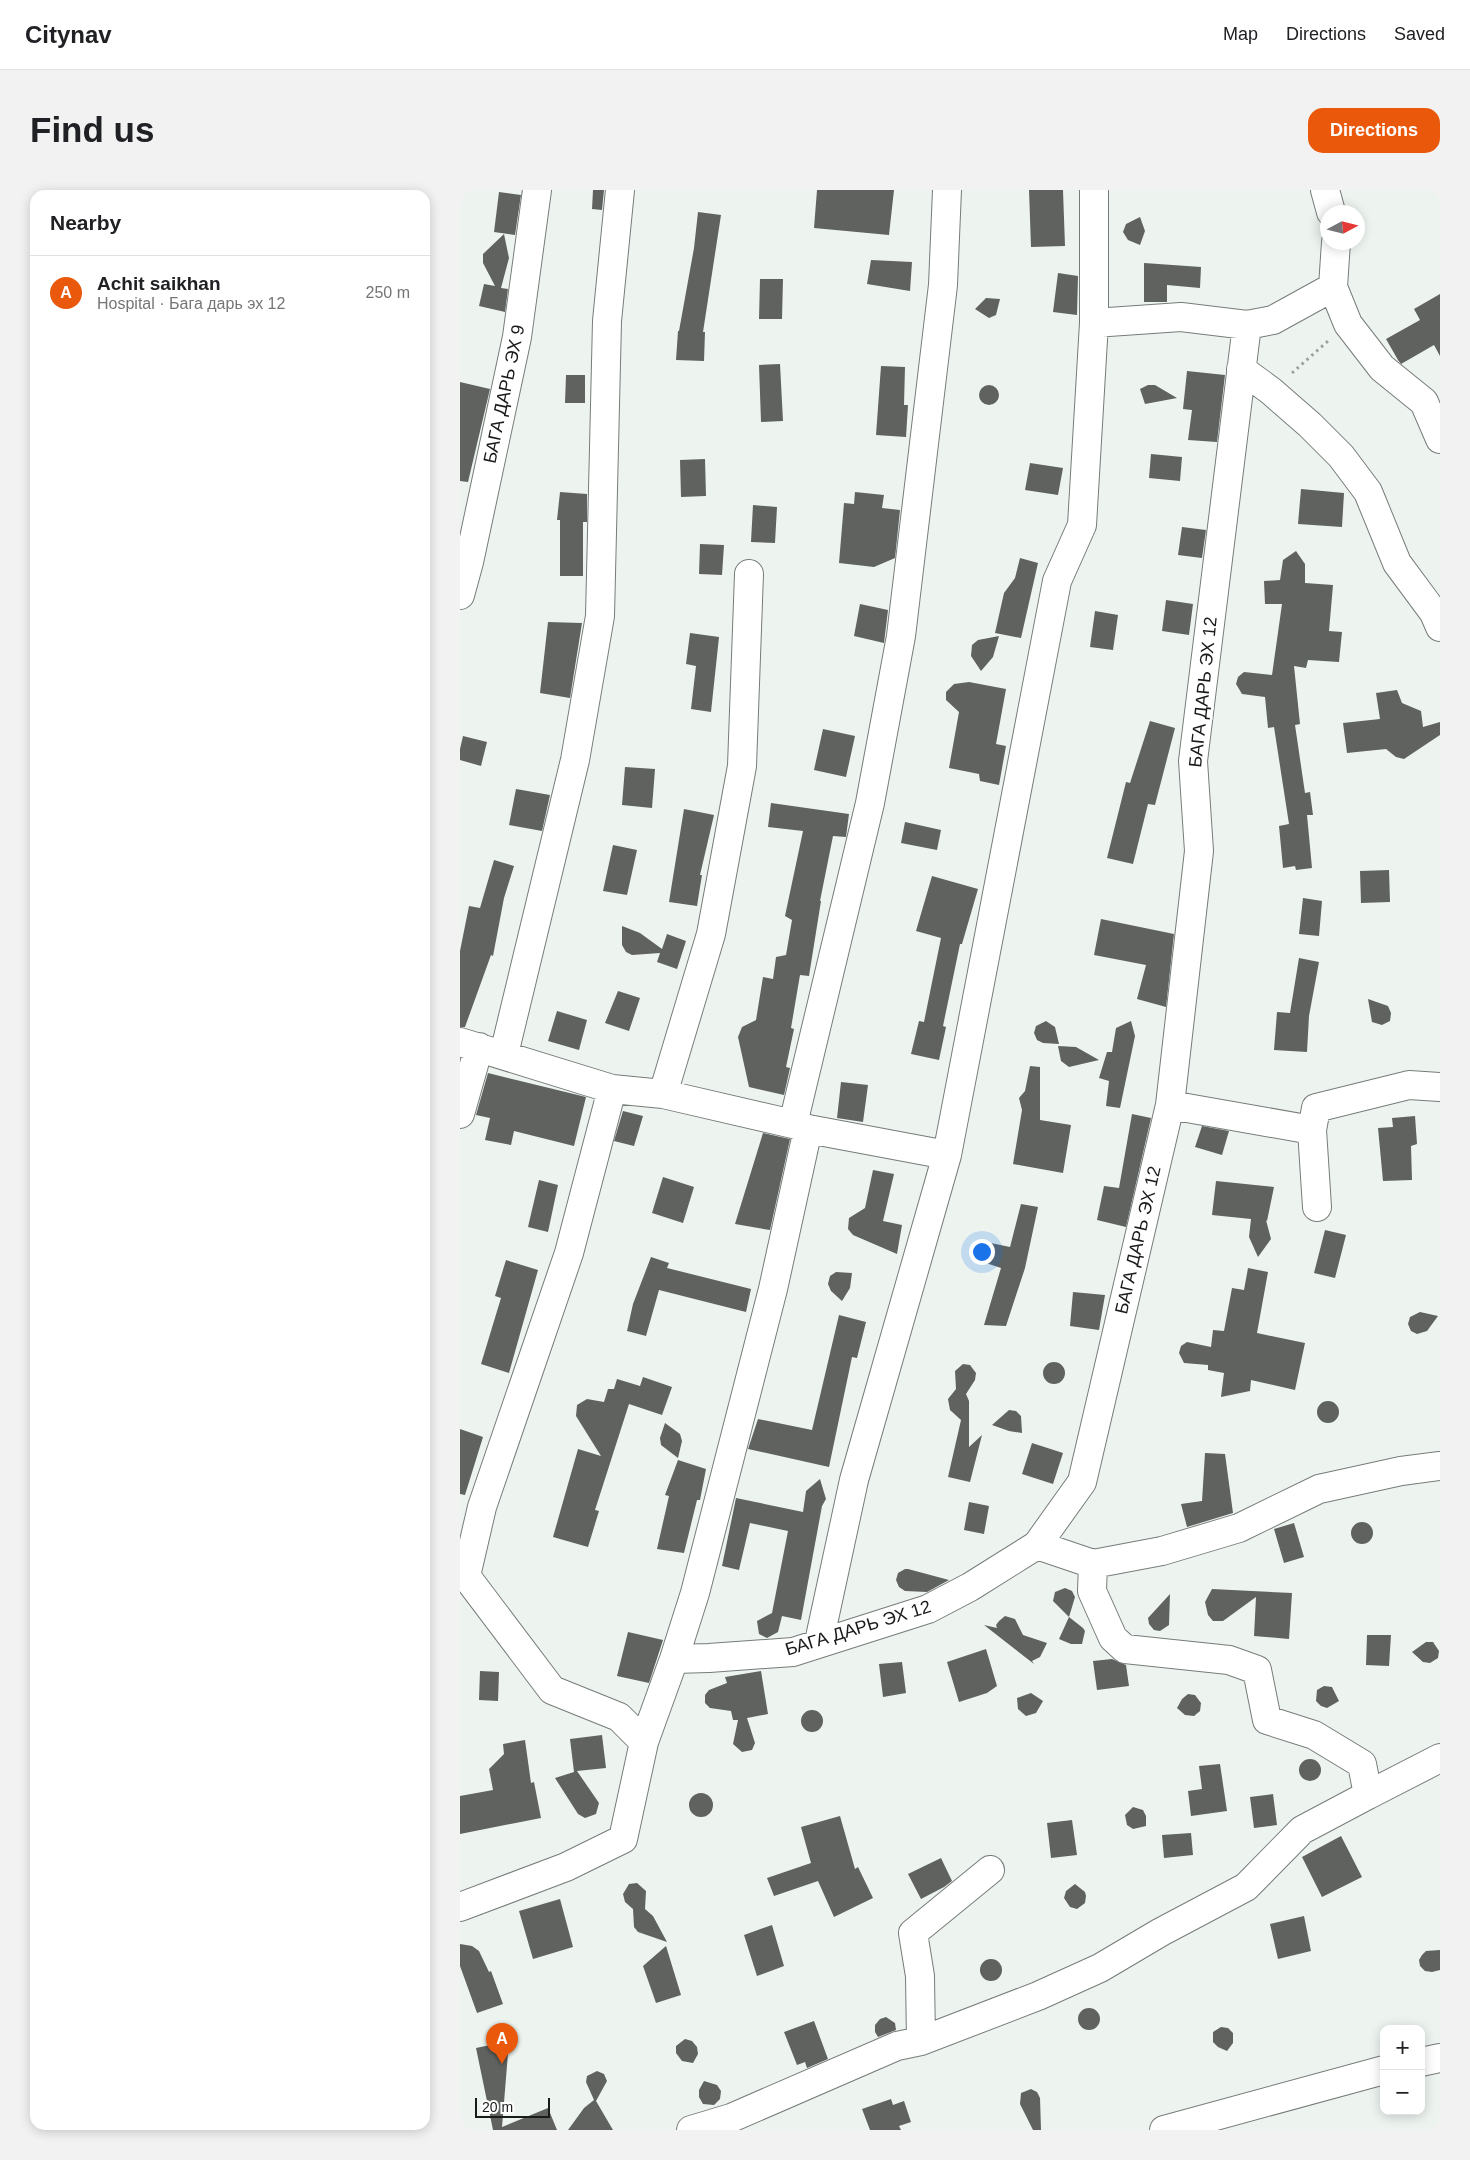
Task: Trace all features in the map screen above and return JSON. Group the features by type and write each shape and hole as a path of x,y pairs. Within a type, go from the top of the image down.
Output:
{"street":[{"name":"БАГА ДАРЬ ЭХ 9","path":"460,595 469,562 518,337 537,190"},
{"path":"460,1114 575,760 600,616 607,321 620,190"},
{"path":"460,1907 566,1867 623,1839 644,1742 695,1593 771,1299 800,1126 870,803 901,636 943,285 946,190"},
{"path":"819,1642 854,1480 947,1155 1057,581 1082,525 1094,323 1094,190"},
{"path":"1325,190 1329,205"},
{"path":"1335,250 1332,287 1348,324 1382,368 1424,402 1440,439"},
{"path":"1094,323 1181,317 1248,325 1273,320 1332,287"},
{"name":"БАГА ДАРЬ ЭХ 12","path":"674,1658 709,1658 793,1652 819,1642 928,1610 970,1587 1038,1545 1082,1482 1170,1105 1200,850 1193,761 1248,325"},
{"path":"1241,369 1271,391 1310,425 1341,456 1368,492 1397,563 1434,613 1440,627"},
{"path":"663,1094 711,934 731,816 742,766 749,574"},
{"path":"481,1048 612,1089 663,1094 800,1126 947,1155"},
{"path":"1317,1207 1312,1130 1316,1108 1410,1085 1440,1087"},
{"path":"612,1089 569,1253 482,1507 466,1576 552,1690 619,1717 644,1742"},
{"path":"1170,1105 1312,1130"},
{"path":"1038,1545 1093,1564 1162,1551 1239,1528 1319,1489 1401,1471 1440,1466"},
{"path":"1093,1564 1092,1591 1113,1638 1125,1649 1228,1660 1257,1670 1267,1720 1314,1735 1362,1764 1368,1795"},
{"path":"691,2130 731,2118 897,2046 921,2041 1038,1996 1100,1968 1161,1932 1246,1887 1302,1830 1440,1758"},
{"path":"1408,1774 1440,1771"},
{"path":"921,2041 920,1976 913,1934 990,1870"},
{"path":"1425,2061 1440,2058"},
{"path":"1164,2130 1380,2071"}],"path":[{"path":"1271,391 1348,324"}],"building":[{"path":"593,190 604,190 602,210 592,209"},
{"path":"817,190 894,190 889,235 814,228"},
{"path":"1029,190 1063,190 1065,246 1031,247"},
{"path":"499,192 521,195 515,235 494,232"},
{"path":"698,212 721,215 703,332 705,332 704,361 676,360 678,331 694,248"},
{"path":"1140,217 1145,231 1140,245 1128,240 1123,232 1126,224"},
{"path":"504,234 509,258 501,288 508,289 505,312 479,306 484,284 495,286 483,263 483,254"},
{"path":"871,260 912,262 910,291 867,284"},
{"path":"1144,263 1201,267 1200,288 1167,285 1167,302 1144,302"},
{"path":"1058,273 1078,276 1077,315 1053,312"},
{"path":"760,279 783,279 782,319 759,319"},
{"path":"1440,294 1440,356 1434,345 1401,364 1386,339 1420,320 1414,309"},
{"path":"986,298 1000,299 996,315 989,318 975,309"},
{"path":"780,364 783,421 761,422 759,365"},
{"path":"881,366 905,367 904,405 908,405 906,437 876,435"},
{"path":"1187,371 1225,375 1217,442 1188,440 1192,410 1183,409"},
{"path":"566,375 585,375 585,403 565,403"},
{"path":"460,382 490,389 468,482 460,481"},
{"path":"985,385 993,385 999,391 999,399 993,405 985,405 979,399 979,391"},
{"path":"1148,385 1155,385 1177,398 1145,404 1140,389"},
{"path":"1151,454 1182,457 1180,481 1149,478"},
{"path":"705,459 706,496 681,497 680,460"},
{"path":"1030,463 1063,468 1058,495 1025,490"},
{"path":"1301,489 1344,493 1342,527 1298,524"},
{"path":"560,492 587,494 587,522 583,522 583,576 560,576 560,520 557,520"},
{"path":"855,492 884,495 882,508 900,510 895,558 874,567 839,563 844,503 854,504"},
{"path":"753,505 777,507 775,543 751,542"},
{"path":"1182,527 1206,530 1202,558 1178,555"},
{"path":"700,544 724,545 722,575 699,574"},
{"path":"1296,551 1305,564 1305,583 1333,585 1329,631 1342,632 1339,662 1308,660 1306,668 1294,666 1300,724 1295,725 1305,793 1310,792 1313,815 1307,815 1312,868 1296,870 1295,866 1283,868 1279,826 1289,824 1274,727 1268,728 1265,697 1242,694 1236,684 1238,677 1244,672 1272,675 1282,604 1265,604 1264,581 1280,580 1283,560"},
{"path":"1020,558 1038,563 1021,638 995,633 1004,593 1015,578"},
{"path":"1166,600 1193,604 1189,635 1162,631"},
{"path":"860,604 888,610 884,643 854,636"},
{"path":"1095,611 1118,615 1113,650 1090,647"},
{"path":"548,622 582,623 570,698 540,693"},
{"path":"690,633 719,637 711,712 691,709 696,666 686,664"},
{"path":"999,636 993,657 981,671 971,656 972,645 978,640"},
{"path":"969,682 1006,689 996,744 1006,746 999,785 980,781 979,774 949,768 959,712 946,700 946,692 954,684"},
{"path":"1397,690 1402,703 1421,711 1423,727 1440,722 1440,735 1404,759 1396,757 1386,749 1347,753 1343,723 1380,719 1376,693"},
{"path":"1150,721 1175,728 1155,805 1148,804 1133,864 1107,858 1126,782 1130,783"},
{"path":"823,729 855,736 846,777 814,770"},
{"path":"463,736 487,742 481,766 460,760"},
{"path":"625,767 655,769 652,808 622,805"},
{"path":"516,789 550,795 542,831 509,825"},
{"path":"771,803 849,814 846,837 833,836 820,901 809,976 800,975 791,1028 794,1029 786,1067 790,1068 784,1095 749,1087 738,1037 742,1027 756,1020 763,977 773,979 776,957 786,955 792,920 785,916 803,831 768,827"},
{"path":"684,809 714,815 700,875 702,875 697,906 669,902"},
{"path":"905,822 941,830 937,850 901,843"},
{"path":"613,845 637,850 627,895 603,891"},
{"path":"494,860 514,866 504,898 493,956 491,955 465,1027 460,1027 460,951 469,906 480,908"},
{"path":"1389,870 1390,902 1361,903 1360,871"},
{"path":"932,876 978,889 962,944 960,944 943,1026 946,1027 939,1060 911,1054 919,1021 924,1022 941,938 916,931"},
{"path":"1303,898 1322,901 1319,936 1299,934"},
{"path":"1101,919 1174,934 1166,1007 1137,999 1146,965 1094,955"},
{"path":"622,926 640,933 662,949 667,934 686,941 677,969 657,962 660,953 632,955 626,952 622,945"},
{"path":"1299,958 1319,962 1309,1016 1307,1052 1274,1050 1277,1012 1290,1013"},
{"path":"618,991 640,998 629,1031 605,1023"},
{"path":"1368,999 1388,1006 1391,1013 1390,1021 1382,1025 1372,1022"},
{"path":"557,1011 587,1020 579,1050 548,1041"},
{"path":"1046,1021 1055,1027 1059,1044 1043,1043 1037,1040 1034,1033 1036,1026"},
{"path":"1131,1021 1135,1036 1120,1108 1106,1106 1109,1081 1099,1078 1107,1052 1112,1052 1116,1028"},
{"path":"1058,1046 1076,1047 1099,1060 1069,1067 1061,1061"},
{"path":"1030,1066 1040,1067 1040,1120 1071,1125 1063,1173 1013,1164 1022,1110 1019,1098 1025,1091"},
{"path":"488,1073 586,1097 574,1146 514,1131 511,1145 485,1140 490,1118 476,1115"},
{"path":"841,1082 868,1085 863,1122 837,1118"},
{"path":"623,1111 643,1116 634,1146 614,1141"},
{"path":"1132,1114 1151,1118 1126,1227 1097,1220 1104,1186 1119,1188"},
{"path":"1415,1116 1417,1144 1411,1146 1412,1180 1383,1181 1378,1128 1393,1127 1392,1118"},
{"path":"1202,1126 1229,1131 1222,1155 1195,1147"},
{"path":"763,1133 790,1139 770,1230 735,1224"},
{"path":"873,1170 894,1174 883,1221 902,1225 897,1254 853,1235 848,1229 849,1218 865,1208"},
{"path":"663,1177 694,1187 683,1223 652,1213"},
{"path":"539,1180 558,1185 548,1232 528,1227"},
{"path":"1216,1181 1274,1187 1266,1220 1271,1239 1258,1257 1249,1237 1251,1219 1212,1215"},
{"path":"1021,1204 1038,1207 1025,1268 1006,1326 984,1325 1001,1268 983,1262 978,1255 979,1249 986,1242 1010,1247"},
{"path":"1325,1230 1346,1235 1335,1278 1314,1273"},
{"path":"651,1257 669,1263 667,1268 751,1289 746,1312 659,1290 646,1336 627,1331 633,1304"},
{"path":"506,1260 538,1270 509,1373 481,1364 501,1298 495,1296"},
{"path":"1248,1268 1268,1272 1257,1333 1305,1343 1295,1390 1251,1380 1250,1391 1221,1397 1224,1373 1208,1370 1208,1365 1184,1363 1179,1353 1181,1346 1187,1342 1211,1347 1213,1330 1224,1331 1232,1288 1244,1290"},
{"path":"836,1272 852,1273 850,1288 842,1301 831,1291 828,1284 830,1276"},
{"path":"1073,1292 1105,1295 1099,1330 1070,1326"},
{"path":"1420,1312 1438,1316 1427,1331 1417,1334 1411,1331 1408,1324 1410,1317"},
{"path":"839,1315 866,1322 857,1358 852,1357 829,1467 748,1449 758,1419 812,1430"},
{"path":"1054,1362 1062,1365 1065,1373 1062,1381 1054,1384 1046,1381 1043,1373 1046,1365"},
{"path":"963,1364 970,1365 976,1373 975,1380 966,1394 969,1401 969,1447 982,1435 970,1482 948,1477 961,1420 950,1410 948,1399 956,1389 955,1371"},
{"path":"643,1377 672,1387 662,1415 629,1404 595,1510 599,1511 588,1547 553,1537 578,1449 601,1456 576,1416 577,1405 587,1399 604,1402 608,1389 614,1389 617,1379 640,1386"},
{"path":"1328,1401 1336,1404 1339,1412 1336,1420 1328,1423 1320,1420 1317,1412 1320,1404"},
{"path":"1009,1410 1016,1411 1021,1416 1022,1433 992,1425"},
{"path":"665,1423 680,1434 682,1441 678,1458 661,1445 660,1438"},
{"path":"460,1429 483,1437 465,1495 460,1494"},
{"path":"1032,1443 1063,1453 1053,1484 1022,1474"},
{"path":"1205,1453 1225,1454 1233,1513 1187,1527 1181,1504 1202,1501"},
{"path":"678,1460 706,1469 700,1500 697,1500 684,1553 657,1549 669,1496 665,1495"},
{"path":"820,1479 826,1499 822,1506 801,1620 782,1616 778,1632 767,1638 759,1634 757,1621 772,1613 788,1531 750,1523 739,1570 722,1566 736,1498 803,1512 806,1491"},
{"path":"969,1502 989,1506 984,1534 964,1530"},
{"path":"1362,1522 1370,1525 1373,1533 1370,1541 1362,1544 1354,1541 1351,1533 1354,1525"},
{"path":"1294,1523 1304,1557 1284,1563 1274,1529"},
{"path":"905,1569 949,1580 927,1592 905,1591 899,1587 896,1580 898,1573"},
{"path":"1065,1588 1072,1591 1075,1597 1069,1617 1053,1601 1055,1592"},
{"path":"1212,1589 1292,1593 1289,1639 1254,1636 1256,1597 1223,1621 1213,1621 1208,1615 1205,1602"},
{"path":"1170,1594 1169,1625 1160,1631 1154,1630 1149,1624 1148,1618"},
{"path":"1005,1616 1015,1619 1023,1635 1047,1643 1040,1657 1032,1661 1034,1664 984,1625 997,1628 996,1625"},
{"path":"1069,1617 1085,1631 1082,1644 1071,1644 1059,1639"},
{"path":"628,1632 663,1640 649,1683 617,1676"},
{"path":"1367,1635 1391,1635 1389,1666 1366,1665"},
{"path":"1426,1642 1433,1642 1439,1651 1438,1658 1430,1663 1423,1662 1412,1652"},
{"path":"986,1649 997,1686 987,1693 959,1702 947,1662"},
{"path":"1112,1659 1126,1665 1129,1686 1097,1690 1093,1661"},
{"path":"902,1662 906,1693 883,1697 879,1664"},
{"path":"480,1671 499,1672 498,1701 479,1700"},
{"path":"761,1671 768,1714 747,1718 755,1743 752,1750 742,1752 733,1744 738,1720 733,1720 731,1711 710,1708 705,1703 705,1695 709,1690 727,1683 725,1677"},
{"path":"1324,1686 1332,1687 1339,1701 1327,1708 1321,1706 1316,1701 1317,1690"},
{"path":"1031,1693 1043,1701 1036,1713 1026,1716 1018,1709 1017,1698"},
{"path":"1188,1694 1195,1695 1201,1703 1200,1711 1194,1716 1185,1715 1177,1708 1182,1699"},
{"path":"812,1710 820,1713 823,1721 820,1729 812,1732 804,1729 801,1721 804,1713"},
{"path":"602,1735 606,1768 577,1771 599,1803 596,1814 585,1818 578,1814 555,1778 574,1772 570,1739"},
{"path":"525,1740 531,1783 534,1782 541,1818 460,1834 460,1796 493,1790 489,1769 504,1754 503,1744"},
{"path":"1310,1759 1318,1762 1321,1770 1318,1778 1310,1781 1302,1778 1299,1770 1302,1762"},
{"path":"1220,1764 1227,1811 1191,1816 1188,1791 1202,1789 1199,1766"},
{"path":"701,1793 710,1796 713,1805 710,1814 701,1817 692,1814 689,1805 692,1796"},
{"path":"1273,1794 1277,1825 1254,1828 1250,1797"},
{"path":"1133,1807 1143,1810 1146,1816 1146,1826 1133,1829 1127,1825 1125,1815"},
{"path":"840,1816 855,1869 858,1867 873,1898 834,1917 818,1881 774,1896 767,1878 811,1863 801,1827"},
{"path":"1072,1820 1077,1855 1051,1858 1047,1823"},
{"path":"1191,1833 1193,1855 1164,1858 1162,1835"},
{"path":"1341,1836 1362,1877 1322,1897 1302,1857"},
{"path":"941,1858 952,1881 921,1899 908,1874"},
{"path":"637,1883 646,1891 645,1909 653,1916 667,1942 638,1932 634,1927 633,1909 625,1902 623,1894 629,1884"},
{"path":"1075,1884 1085,1892 1086,1896 1085,1903 1077,1909 1070,1907 1064,1898 1066,1891"},
{"path":"560,1899 573,1947 533,1959 519,1911"},
{"path":"1304,1916 1311,1951 1278,1959 1270,1924"},
{"path":"772,1925 784,1966 757,1976 744,1935"},
{"path":"460,1944 472,1946 479,1951 489,1972 491,1971 503,2004 477,2013 460,1966"},
{"path":"666,1946 681,1995 656,2003 643,1966"},
{"path":"1440,1950 1440,1970 1425,1971 1420,1966 1419,1960 1422,1955 1426,1951"},
{"path":"991,1959 999,1962 1002,1970 999,1978 991,1981 983,1978 980,1970 983,1962"},
{"path":"1089,2008 1097,2011 1100,2019 1097,2027 1089,2030 1081,2027 1078,2019 1081,2011"},
{"path":"886,2017 895,2023 896,2030 878,2037 875,2032 875,2025 880,2019"},
{"path":"814,2021 828,2059 807,2068 805,2062 797,2065 784,2032"},
{"path":"1221,2027 1228,2028 1233,2033 1233,2043 1227,2051 1218,2047 1213,2042 1213,2032"},
{"path":"685,2039 692,2041 697,2047 698,2054 693,2063 682,2061 676,2053 676,2046"},
{"path":"509,2041 502,2127 548,2108 557,2130 493,2130 476,2048"},
{"path":"597,2071 604,2074 607,2081 596,2101 613,2130 568,2130 584,2108 594,2100 586,2082 587,2076"},
{"path":"704,2081 717,2085 721,2091 720,2099 714,2105 703,2104 699,2097 699,2090"},
{"path":"1031,2089 1037,2092 1040,2098 1041,2130 1033,2130 1020,2104 1021,2093"},
{"path":"891,2099 893,2105 904,2101 911,2122 899,2126 901,2130 870,2130 862,2109"}],"place":[{"name":"Achit saikhan","path":"502,2064"}]}
